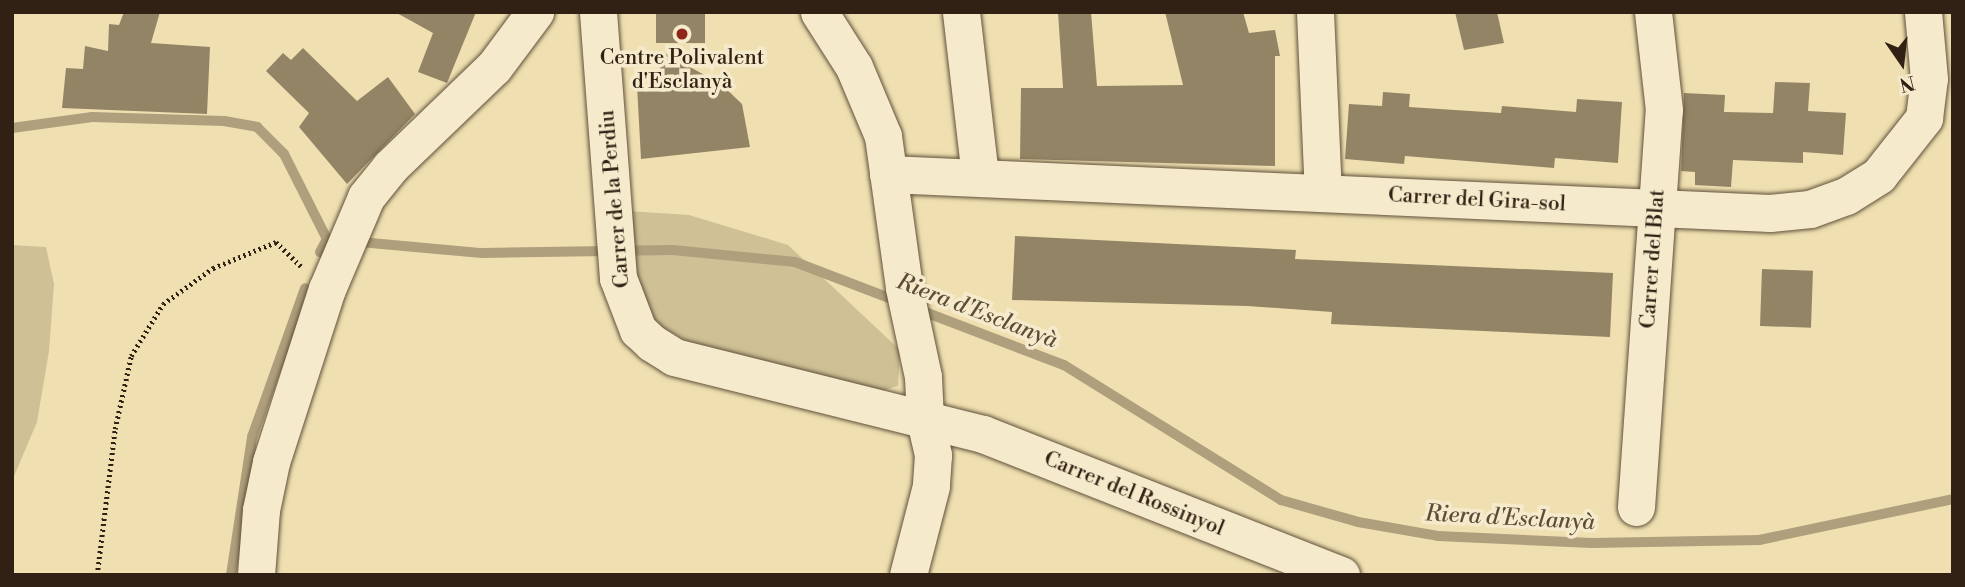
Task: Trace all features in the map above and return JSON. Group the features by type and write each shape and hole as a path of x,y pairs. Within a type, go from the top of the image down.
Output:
{"street":[{"path":"256,575 261,510 271,462 333,276 366,197 390,167 479,84 535,12"},
{"name":"Carrer de la Perdiu","path":"598,12 618,274 638,330 674,357 925,420"},
{"path":"820,12 873,106 883,135 904,288 923,377 925,420 933,455 931,486 908,575"},
{"path":"961,12 980,177"},
{"path":"1315,12 1323,193"},
{"name":"Carrer del Blat","path":"1636,507 1664,110 1653,12"},
{"name":"Carrer del Gira-sol","path":"888,174 1770,213 1810,209 1846,196 1879,176 1924,118 1929,79 1923,12"},
{"name":"Carrer del Rossinyol","path":"925,420 983,434 1341,575"}],"path":[{"path":"97,575 115,429 131,356 163,304 213,268 276,242 333,276"}],"shaded area":[{"path":"628,211 689,215 788,245 900,350 898,386 881,391 700,349 657,324 638,305"},
{"path":"12,245 46,247 54,284 49,351 37,422 12,481"}],"building":[{"path":"124,12 160,12 151,43 210,47 207,114 62,108 66,68 83,69 85,46 108,51 109,24 119,25"},
{"path":"395,12 476,12 447,83 418,72 433,33"},
{"name":"Centre Polivalent d'Esclanyà","path":"656,12 705,12 705,43 656,43"},
{"path":"1058,12 1091,12 1097,86 1183,85 1165,12 1243,12 1249,33 1275,30 1280,56 1275,56 1275,166 1020,159 1021,88 1063,88"},
{"path":"1455,12 1497,12 1504,43 1464,50"},
{"path":"303,48 357,101 388,77 415,114 347,184 299,127 309,113 266,71 283,53 291,60"},
{"path":"659,50 721,84 742,104 750,147 641,159 637,86 661,82"},
{"path":"1775,82 1810,83 1808,111 1846,113 1843,155 1803,152 1803,163 1733,160 1731,187 1695,185 1695,172 1681,171 1684,93 1725,95 1724,112 1773,113"},
{"path":"1383,92 1410,94 1409,107 1501,113 1502,106 1576,112 1577,99 1622,102 1618,163 1555,158 1554,168 1405,156 1404,164 1345,159 1349,104 1382,106"},
{"path":"1015,236 1296,250 1295,259 1613,273 1610,337 1331,324 1332,312 1247,306 1012,300"},
{"path":"1762,269 1813,271 1811,328 1760,326"}],"waterway":[{"name":"Riera d'Esclanyà","path":"12,128 92,117 224,121 257,127 284,154 327,239 482,253 673,250 795,262 900,302"},
{"path":"320,252 327,239"},
{"path":"231,575 252,437 305,288"},
{"name":"Riera d'Esclanyà","path":"917,309 1064,365 1281,500 1358,522 1438,536 1592,543 1759,540 1953,499"}],"place":[{"name":"Centre Polivalent d'Esclanyà","path":"682,34"}]}
